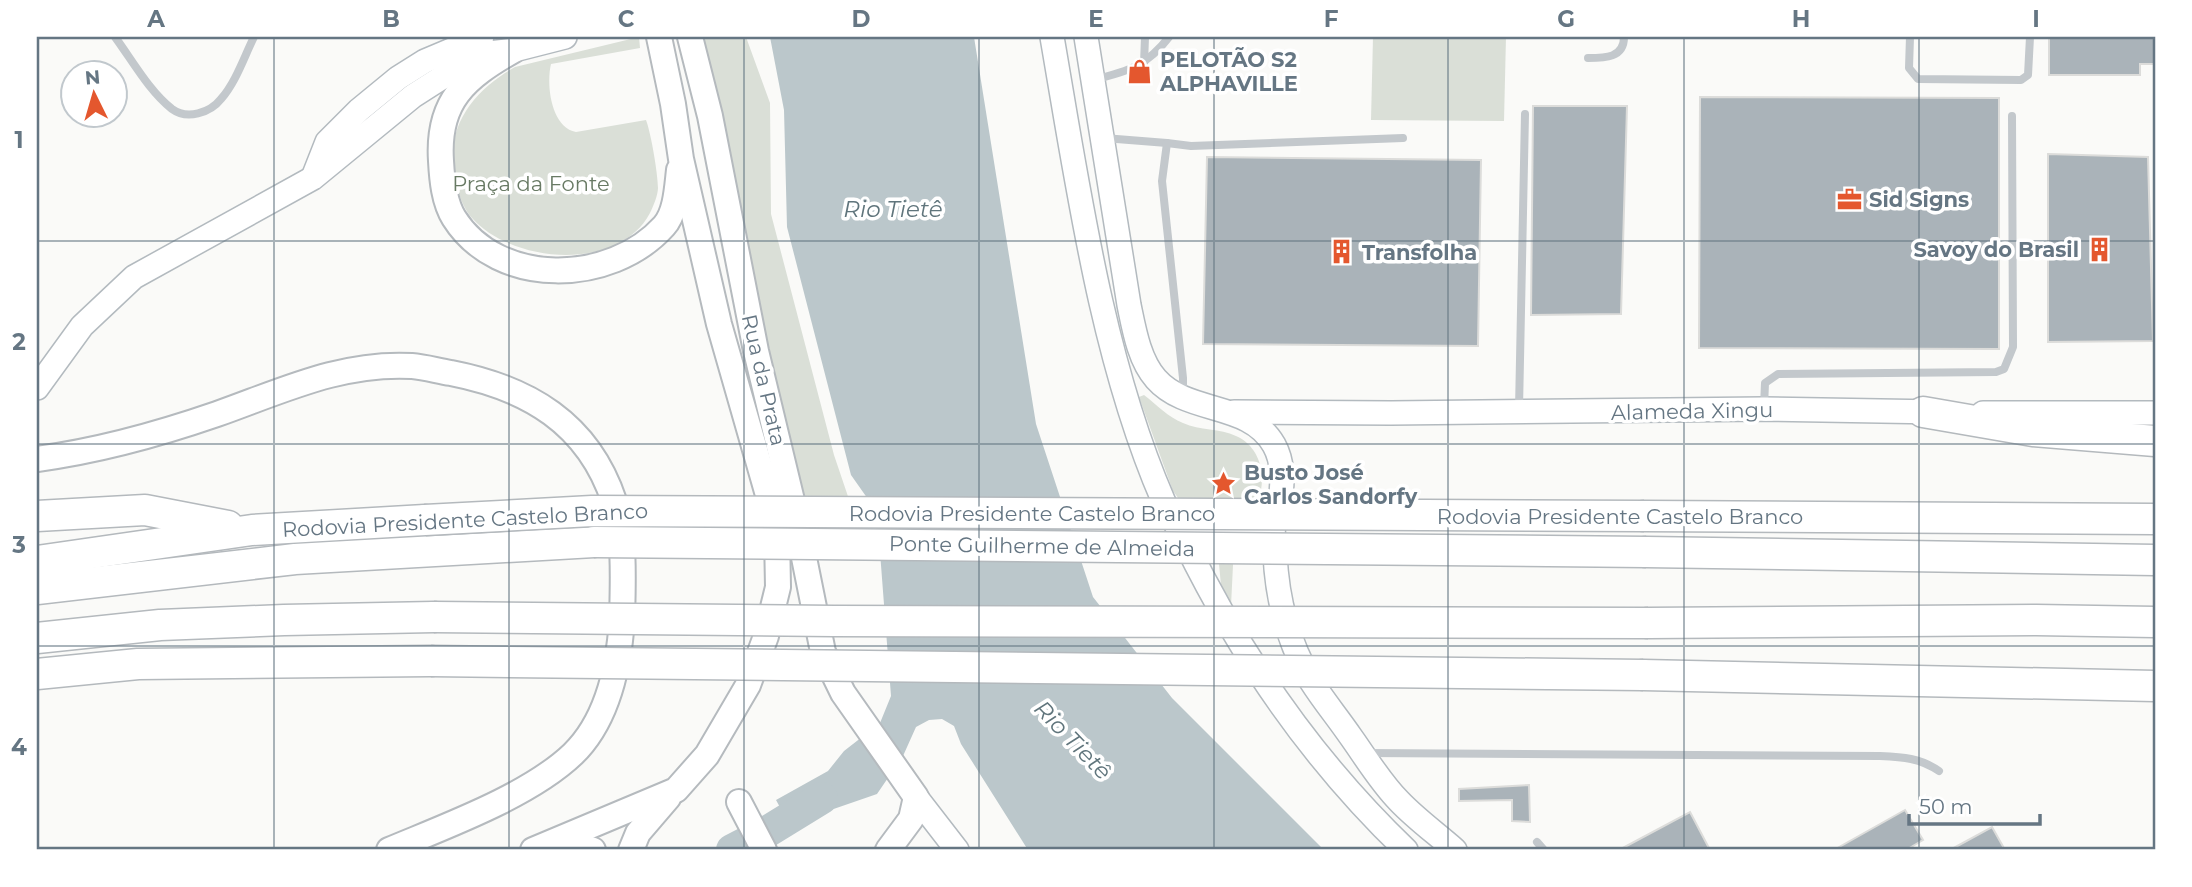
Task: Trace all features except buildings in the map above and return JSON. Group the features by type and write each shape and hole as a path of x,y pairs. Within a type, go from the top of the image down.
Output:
{"highway":[{"path":"1923,412 2033,431 2155,441"},
{"path":"37,516 145,510 252,530"},
{"name":"Rodovia Presidente Castelo Branco","path":"37,561 252,530 592,511 2155,519"},
{"name":"Ponte Guilherme de Almeida","path":"438,550 594,542 1646,552"},
{"name":"Rodovia Presidente Castelo Branco","path":"37,589 295,559 438,550"},
{"name":"Rodovia Presidente Castelo Branco","path":"1646,552 2155,560"},
{"path":"37,638 160,625 434,617 834,621 2155,622"},
{"path":"37,674 138,664 431,661 1643,676 2155,686"}],"main road":[{"path":"313,178 327,142 369,102 398,78 425,61 482,37"},
{"path":"37,388 82,326 134,277 313,178 375,125 439,78 463,64 489,53 514,50 565,37"},
{"name":"Rua da Prata","path":"631,850 647,820 707,755 733,713 748,685 766,636 778,587 777,535 772,509 719,324 681,159 659,37"},
{"name":"Rua da Prata","path":"690,37 710,116 756,351 795,513 823,652 843,693 913,792"},
{"path":"1052,37 1106,320 1128,402 1167,509 1224,618 1270,691 1342,783 1406,850"},
{"path":"1086,37 1135,336 1154,377 1166,389 1183,399 1228,412 1257,426 1274,445 1282,480 1274,515 1278,600 1285,624 1311,681 1398,801 1455,850"},
{"path":"514,50 473,75 457,93 444,120 439,143 446,199 453,216 467,236 491,253 518,265 540,269 565,271 607,264 637,248 666,225 675,198 681,159"},
{"path":"37,459 86,452 214,415 324,374 369,367 413,366 477,378 522,394 554,414 582,439 615,502 622,553 621,636 612,684 599,718 574,753 533,784 389,850"},
{"name":"Alameda Xingu","path":"1228,412 1764,409 2155,413"},
{"path":"1177,524 1205,531 1236,532 1250,529 1274,515"},
{"path":"540,848 676,790"},
{"path":"888,850 911,819 913,792"},
{"path":"913,792 957,850"},
{"path":"739,802 764,850"},
{"path":"540,848 572,843 593,850"}],"lane":[{"path":"115,37 157,94 174,111 191,114 206,112 220,100 235,77 254,37"},
{"path":"1144,64 1145,37"},
{"path":"1094,80 1144,64 1169,37"},
{"path":"1588,58 1611,57 1619,52 1624,44 1624,37"},
{"path":"1910,37 1909,68 1918,79 2008,80 2021,80 2028,75 2030,37"},
{"path":"1519,412 1525,114"},
{"path":"1764,409 1765,383 1778,374 1996,372 2004,369 2013,347 2011,116"},
{"path":"1103,138 1191,146 1403,138"},
{"path":"1167,143 1162,181 1183,399"},
{"path":"1363,753 1880,756 1907,757 1926,762 1939,771"},
{"path":"1536,842 1545,850"}],"green space":[{"name":"Praça da Fonte","path":"639,37 640,48 551,64 549,83 556,114 568,129 576,132 646,120 658,188 650,213 635,232 615,245 591,253 565,255 538,252 513,245 490,233 472,218 460,198 453,159 457,130 470,104 480,93 515,67"},
{"path":"694,37 746,37 770,103 771,214 834,455 858,526 806,524"},
{"path":"1373,37 1506,37 1504,121 1371,120"},
{"path":"1144,395 1183,423 1236,436 1251,447 1260,464 1262,482 1258,501 1235,524 1231,606 1222,596 1219,564 1208,521 1184,506 1173,491 1139,397"}],"water":[{"name":"Rio Tietê","path":"770,37 974,37 1036,424 1093,597 1172,698 1324,850 1028,850 961,744 954,726 942,719 929,720 916,727 903,756 877,794 822,813 794,833 776,800 828,771 844,751 880,723 891,696 879,539 870,502 851,475 787,227 784,110"}],"waterway":[{"path":"732,850 822,798"}],"place":[{"name":"PELOTÃO S2 ALPHAVILLE","path":"1140,71"},
{"name":"Sid Signs","path":"1849,199"},
{"name":"Savoy do Brasil","path":"2099,249"},
{"name":"Transfolha","path":"1342,252"},
{"name":"Busto José Carlos Sandorfy","path":"1224,484"}]}
